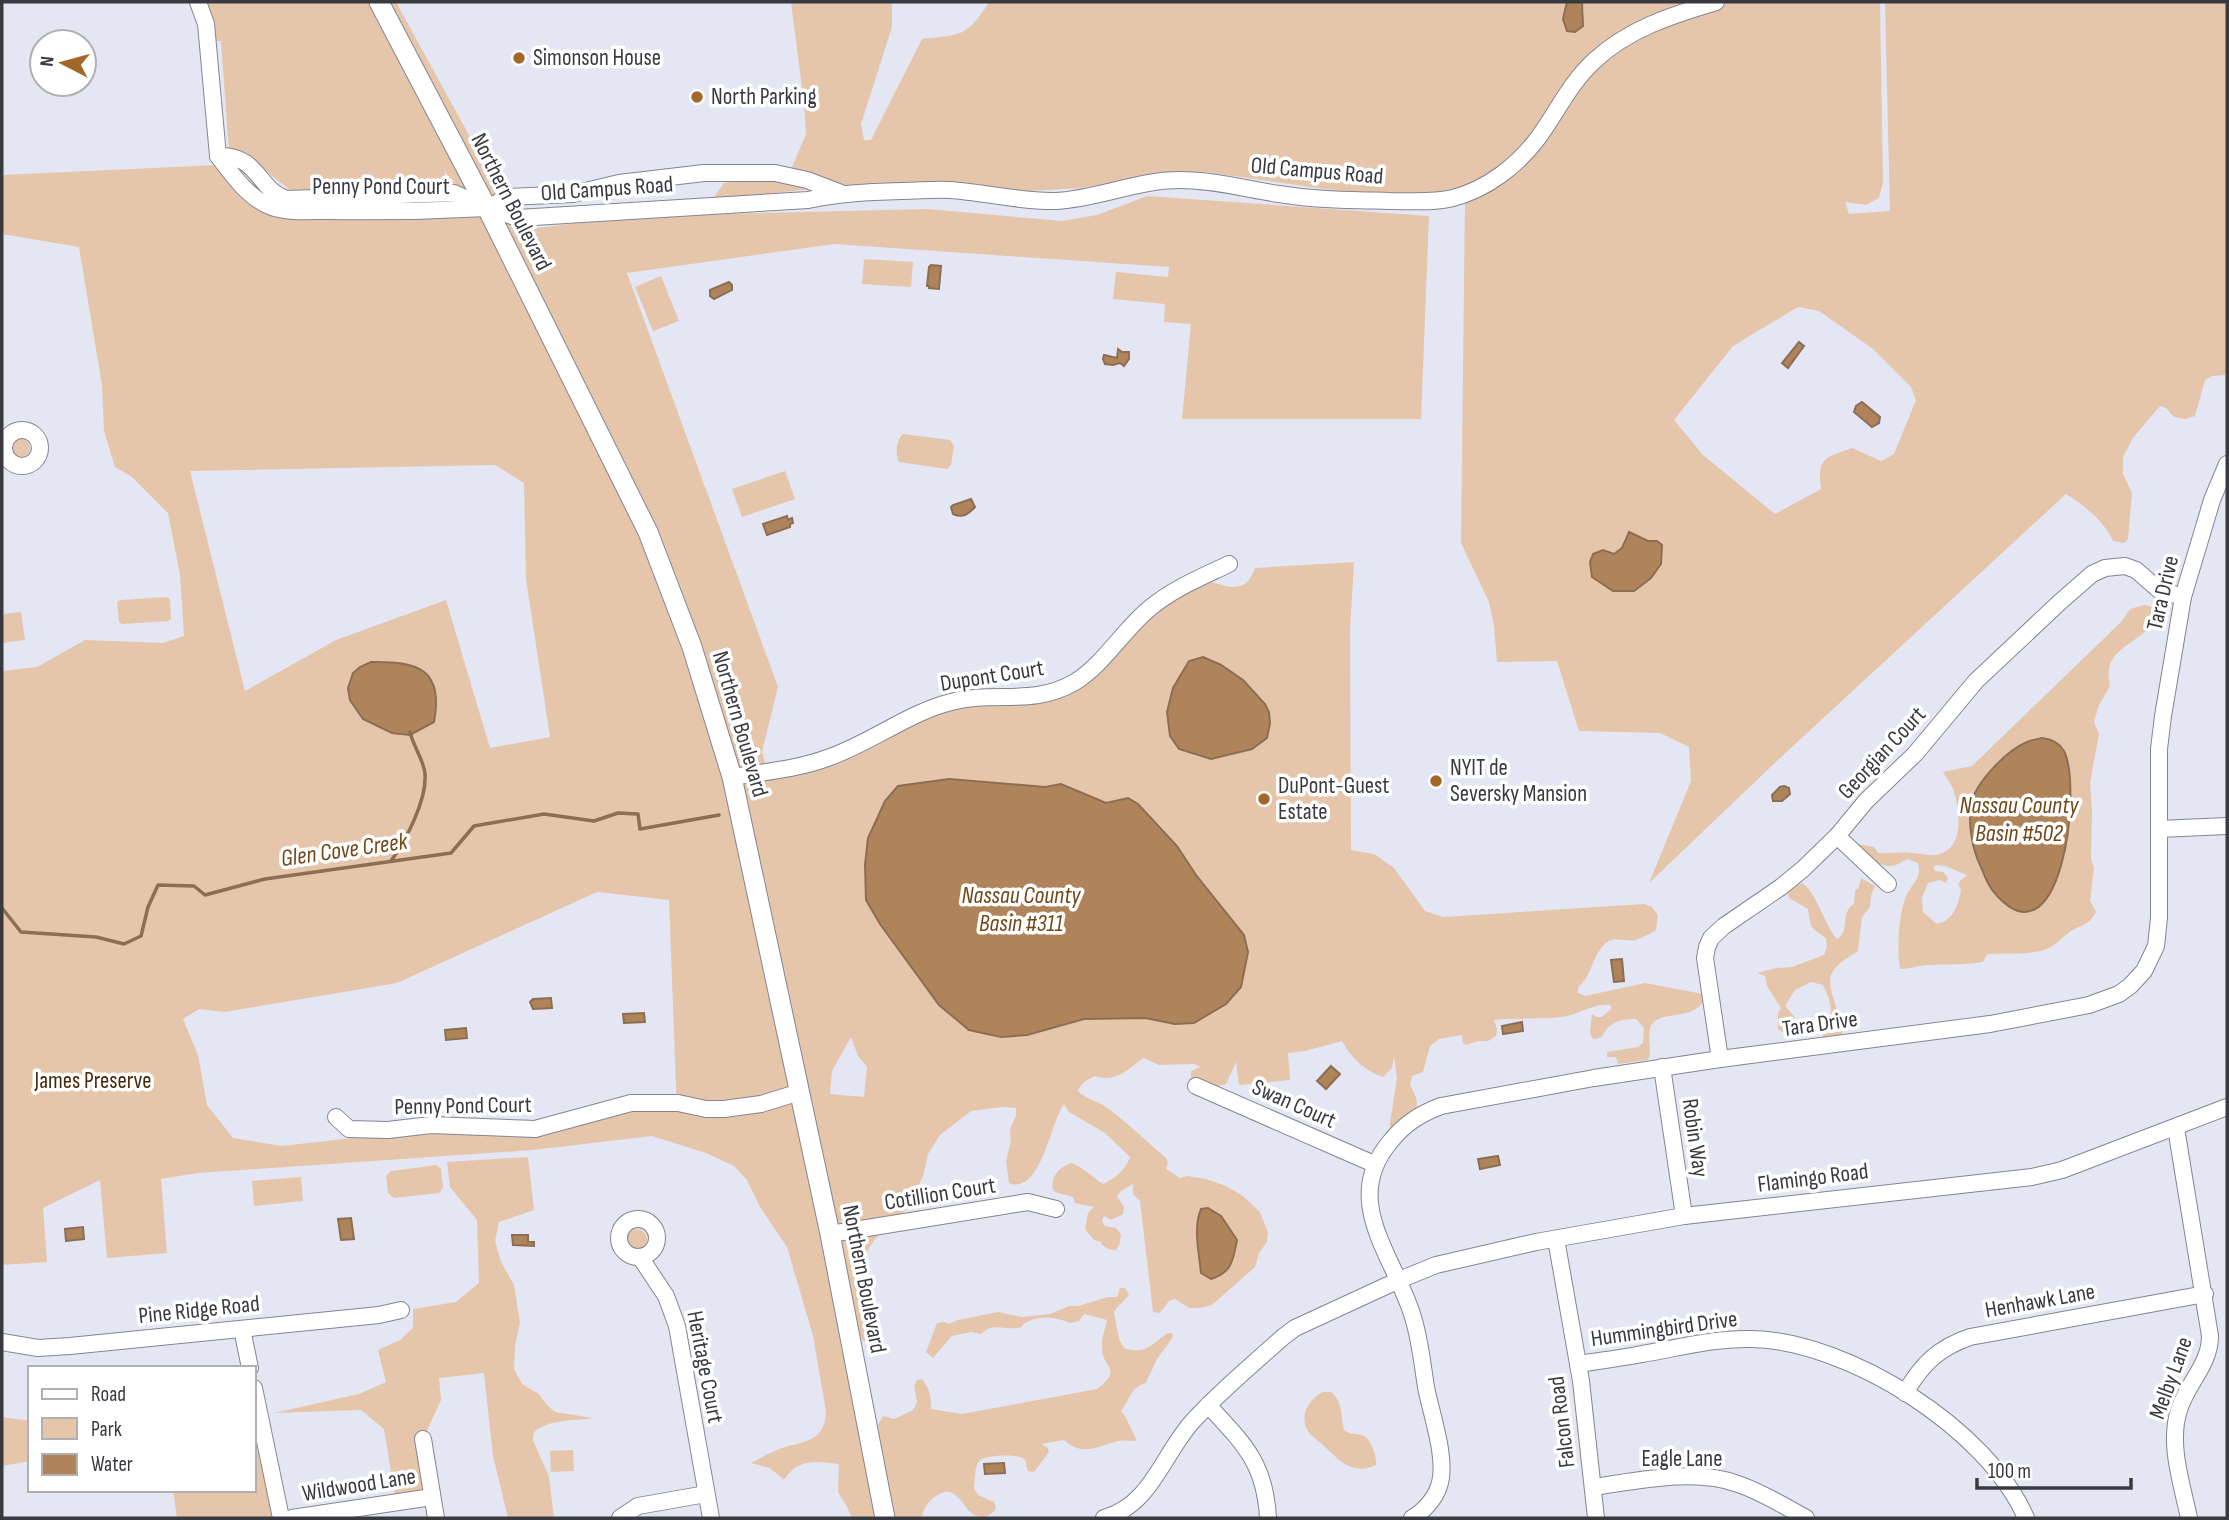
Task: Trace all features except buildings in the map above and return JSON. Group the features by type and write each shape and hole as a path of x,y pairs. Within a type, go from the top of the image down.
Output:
{"main road":[{"name":"Northern Boulevard","path":"379,2 487,208 648,532 692,647 732,777 830,1234 885,1518"}],"street":[{"name":"Penny Pond Court","path":"198,2 204,15 209,52 218,156 242,187 259,201 271,207 291,210 401,213 487,208"},
{"name":"Old Campus Road","path":"487,208 518,218 808,200 842,193 948,190 1052,201 1084,198 1150,183 1180,180 1348,200 1422,202 1454,198 1500,176 1520,160 1579,76 1614,44 1655,22 1716,2"},
{"name":"Old Campus Road","path":"487,208 508,197 573,194 619,183 704,173 775,173 807,180 842,193"},
{"name":"Tara Drive","path":"1412,1518 1431,1502 1440,1486 1442,1474 1419,1337 1399,1280 1371,1216 1368,1191 1374,1164 1380,1153 1397,1133 1424,1113 1441,1106 1720,1059 1990,1024 2089,1005 2119,994 2130,986 2144,971 2156,946 2159,918 2159,749 2183,597 2212,500 2227,464"},
{"name":"Dupont Court","path":"732,777 796,768 832,757 950,702 975,698 1041,696 1075,681 1101,660 1150,608 1182,586 1229,564"},
{"name":"Georgian Court","path":"1720,1059 1706,958 1711,938 1781,887 1837,836 1866,801 1915,754 1976,681 2092,574 2105,568 2125,566 2143,575 2159,590 2183,597"},
{"path":"2159,830 2227,826"},
{"path":"1837,836 1888,884"},
{"name":"Robin Way","path":"1662,1068 1684,1216"},
{"name":"Swan Court","path":"1196,1086 1374,1164"},
{"name":"Penny Pond Court","path":"336,1117 349,1129 357,1130 431,1125 535,1129 631,1103 678,1103 706,1109 724,1109 761,1104 800,1092"},
{"name":"Flamingo Road","path":"1104,1518 1114,1516 1139,1500 1181,1435 1208,1405 1294,1328 1436,1265 1556,1239 1684,1216 2032,1177 2062,1170 2227,1107"},
{"name":"Melby Lane","path":"2176,1128 2210,1326 2209,1352 2185,1396 2175,1425 2177,1457 2189,1518"},
{"name":"Cotillion Court","path":"830,1234 1028,1202 1056,1209"},
{"name":"Falcon Road","path":"1556,1239 1578,1364 1596,1518"},
{"name":"Heritage Court","path":"640,1257 666,1296 677,1326 711,1518"},
{"name":"Henhawk Lane","path":"1905,1393 1923,1366 1941,1349 1970,1337 2205,1294"},
{"name":"Pine Ridge Road","path":"2,1342 38,1348 71,1346 379,1315 401,1310"},
{"path":"242,1329 250,1366"},
{"name":"Hummingbird Drive","path":"1578,1364 1696,1343 1753,1339 1783,1342 1823,1352 1852,1364 1905,1393 1950,1424 1976,1447 2001,1476 2026,1518"},
{"path":"256,1398 281,1518"},
{"path":"1208,1405 1239,1439 1257,1466 1264,1482 1268,1518"},
{"path":"423,1439 436,1518"},
{"name":"Eagle Lane","path":"1592,1487 1670,1478 1712,1478 1736,1483 1806,1518"},
{"path":"620,1518 638,1506 706,1494"},
{"name":"Wildwood Lane","path":"292,1518 432,1497"}],"green space":[{"name":"James Preserve","path":"200,2 396,2 521,230 634,216 927,209 1062,221 1097,215 1147,196 1429,216 1421,419 1182,419 1191,324 1164,322 1165,304 1113,299 1116,272 1168,277 1169,267 834,244 627,273 778,687 762,752 769,777 942,712 971,706 1041,703 1079,686 1167,605 1209,581 1236,587 1247,582 1255,568 1354,562 1350,630 1351,850 1374,854 1394,868 1425,911 1443,917 1644,904 1652,907 1658,915 1656,930 1636,940 1607,942 1578,987 1578,993 1585,996 1645,983 1703,994 1705,999 1693,1011 1655,1021 1649,1034 1648,1060 1618,1064 1616,1057 1607,1057 1607,1052 1638,1047 1643,1043 1644,1028 1636,1019 1616,1022 1602,1037 1592,1038 1592,1014 1602,1017 1612,1008 1610,1005 1597,1006 1562,1017 1494,1020 1496,1036 1488,1041 1466,1045 1462,1035 1439,1039 1430,1046 1423,1072 1412,1076 1410,1085 1416,1100 1415,1111 1394,1130 1390,1128 1390,1123 1397,1078 1394,1057 1392,1068 1383,1077 1359,1063 1342,1041 1288,1053 1290,1080 1239,1085 1236,1062 1226,1084 1215,1087 1191,1078 1191,1071 1200,1067 1195,1064 1159,1065 1143,1058 1115,1077 1095,1076 1087,1080 1078,1091 1114,1113 1166,1158 1166,1169 1180,1178 1187,1176 1206,1179 1226,1186 1243,1196 1260,1212 1268,1232 1267,1242 1259,1253 1255,1267 1212,1305 1200,1308 1189,1308 1175,1299 1169,1301 1160,1313 1153,1312 1140,1201 1133,1194 1133,1184 1117,1196 1124,1207 1123,1214 1111,1220 1104,1216 1102,1221 1105,1226 1116,1228 1121,1234 1116,1250 1108,1249 1101,1242 1094,1240 1085,1229 1088,1213 1094,1207 1075,1203 1073,1197 1055,1192 1052,1187 1057,1172 1071,1163 1103,1184 1120,1173 1130,1157 1105,1133 1069,1112 1064,1104 1037,1168 1020,1184 1009,1183 1006,1161 1016,1108 971,1111 940,1135 928,1154 923,1176 908,1208 875,1239 865,1256 863,1299 883,1339 871,1343 862,1340 851,1342 869,1432 879,1430 878,1425 883,1416 894,1419 913,1410 917,1402 914,1386 917,1380 922,1379 927,1386 931,1409 962,1414 1097,1389 1109,1377 1110,1368 1103,1355 1102,1345 1107,1320 1084,1314 1079,1321 1070,1323 1043,1318 1017,1328 994,1327 981,1334 971,1332 952,1336 933,1358 926,1352 937,1323 949,1324 998,1312 1022,1317 1050,1314 1069,1306 1117,1297 1120,1288 1125,1288 1129,1294 1114,1312 1119,1339 1124,1348 1142,1349 1167,1333 1172,1333 1173,1337 1157,1359 1146,1383 1133,1391 1121,1411 1137,1441 1119,1441 1085,1449 1064,1440 1041,1444 1048,1448 1049,1452 1034,1472 1028,1471 1025,1460 1017,1456 983,1458 977,1466 974,1488 978,1495 994,1502 996,1508 983,1517 968,1510 953,1494 944,1492 930,1501 922,1518 852,1518 838,1492 839,1464 801,1464 784,1480 770,1468 751,1463 779,1449 810,1440 820,1432 825,1420 826,1411 813,1336 787,1247 760,1207 747,1180 734,1166 706,1153 652,1136 533,1150 198,1173 161,1179 167,1253 107,1258 100,1180 43,1208 47,1262 2,1265 2,671 37,667 85,640 163,643 184,636 180,575 168,513 132,477 115,467 104,431 102,385 79,247 2,234 2,175 217,165 269,212 469,217 445,171 441,181 416,185 290,190 248,157 229,153 221,41 210,41","holes":["495,465 524,483 526,579 550,737 490,748 446,600 336,640 245,691 190,471","1203,657 1243,680 1265,704 1193,753 1179,749 1170,736 1167,712","978,781 1045,787 1061,784 1106,803 1119,799 1177,846 1196,875 1244,935 1248,952 1241,987 1175,1024 1145,1018 1084,1019 1027,1035 866,900 869,839 879,813 898,786","597,892 669,900 677,1112 626,1111 538,1133 405,1132 282,1146 233,1138 207,1105 198,1055 183,1019 199,1009 224,1012 397,983","851,1037 858,1056 867,1067 864,1097 830,1094 832,1071"]},
{"path":"791,2 892,2 892,27 861,124 864,140 871,140 922,39 962,32 975,22 989,2 1567,2 1565,7 1584,14 1582,2 1695,2 1627,29 1514,157 1497,171 1464,188 1416,197 1338,191 1206,172 1153,176 1081,188 1027,191 943,181 801,190 712,200 724,183 787,179 806,134"},
{"path":"1731,2 1880,2 1883,182 1879,198 1866,205 1845,202 1849,214 1890,211 1885,2 2227,2 2227,375 2212,376 2205,380 2195,416 2185,419 2174,417 2166,408 2160,406 2133,438 2123,457 2123,474 2132,493 2128,539 2124,543 2113,541 2093,514 2066,494 1649,883 1691,781 1689,747 1660,733 1579,731 1557,661 1497,662 1489,602 1461,543 1465,199 1485,191 1598,64 1631,40 1690,15","holes":["1798,307 1819,311 1873,349 1911,387 1916,400 1894,454 1881,461 1852,448 1829,457 1820,471 1821,489 1775,514 1703,455 1674,420 1733,346","1625,537 1642,537 1648,541 1592,577 1603,550 1614,554 1622,548"]},
{"path":"864,259 913,262 911,287 862,284"},
{"path":"661,276 679,321 653,331 635,287"},
{"path":"903,434 950,440 954,446 951,465 947,469 899,462 897,447"},
{"path":"21,439 27,442 30,448 27,454 21,457 15,454 12,448 15,442"},
{"path":"785,471 795,499 742,517 732,489"},
{"path":"170,599 171,619 168,621 119,622 117,603 120,600"},
{"path":"2144,605 2153,607 2156,614 2144,633 2112,661 2109,672 2110,686 2099,705 2094,722 2099,734 2090,783 2091,859 2094,868 2090,901 2096,912 2093,917 2042,951 1987,954 1983,962 1900,969 1900,919 1906,896 1917,879 1918,863 1907,859 1893,866 1886,866 1866,857 1857,844 1874,847 1878,853 1931,855 1951,847 1958,830 1958,809 1954,791 1943,772 1972,766 2122,621 2130,609","holes":["2063,749 2070,772 2070,802 2052,891 2044,904 2029,911 1970,822 1972,802 1984,779","1937,865 1967,875 1958,884 1961,890 1954,911 1948,919 1937,924 1923,912 1922,898 1928,883 1940,880 1946,883 1948,878 1943,872 1935,871 1933,867"]},
{"path":"21,612 25,640 2,643 2,614"},
{"path":"1861,878 1875,886 1870,907 1862,917 1858,951 1838,965 1830,985 1842,1028 1840,1038 1823,1037 1831,1015 1830,1003 1823,985 1811,982 1795,990 1785,1006 1794,1016 1794,1030 1790,1034 1782,1032 1778,1029 1778,1013 1781,1008 1767,986 1765,976 1757,973 1792,967 1824,955 1827,947 1826,938 1812,926 1808,909 1789,898 1788,893 1802,883 1807,887 1837,939 1843,931 1847,912 1854,904 1855,891"},
{"path":"528,1157 534,1210 499,1222 495,1241 501,1262 514,1285 520,1323 514,1369 522,1384 539,1394 555,1412 593,1418 554,1423 534,1432 533,1440 549,1477 554,1518 508,1518 493,1456 484,1373 439,1378 441,1400 423,1439 432,1497 396,1502 384,1429 361,1410 274,1413 359,1394 386,1382 378,1350 400,1340 413,1328 413,1309 456,1302 479,1283 477,1220 450,1187 447,1162"},
{"path":"437,1165 441,1169 443,1188 439,1193 394,1198 388,1193 386,1176 391,1171"},
{"path":"301,1177 303,1201 254,1206 252,1181"},
{"path":"637,1229 644,1232 647,1239 644,1246 637,1249 630,1246 627,1239 630,1232"},
{"path":"1331,1392 1338,1400 1344,1430 1368,1439 1376,1465 1360,1469 1346,1465 1310,1434 1305,1422 1306,1410 1317,1395"},
{"path":"2,1417 28,1421 28,1461 2,1466"},
{"path":"573,1450 574,1471 551,1472 550,1451"},
{"path":"256,1451 267,1453 281,1518 177,1518 173,1492 256,1492"}],"water":[{"path":"1567,2 1582,2 1583,26 1575,32 1567,31 1563,19"},
{"path":"931,265 941,266 939,289 927,286"},
{"path":"729,282 732,290 714,299 710,296 710,290"},
{"path":"1799,342 1804,346 1788,368 1782,363"},
{"path":"1118,349 1129,352 1129,359 1124,366 1120,363 1105,364 1104,355 1117,358"},
{"path":"1862,402 1880,417 1879,423 1872,427 1854,412 1856,406"},
{"path":"971,499 975,507 971,511 963,516 953,514 953,505"},
{"path":"787,516 788,520 792,518 790,527 767,535 763,524"},
{"path":"1629,532 1662,545 1661,564 1651,578 1634,591 1613,591 1592,577 1590,562 1593,554 1603,550 1614,554 1622,548"},
{"path":"1203,657 1243,680 1265,704 1270,723 1267,738 1252,749 1211,759 1179,749 1170,736 1167,712 1173,688 1189,661"},
{"path":"371,662 402,664 424,672 431,679 435,690 434,722 410,735 392,733 363,719 350,700 348,688 353,673"},
{"name":"Nassau County Basin #502","path":"2042,738 2060,745 2064,751 2069,772 2068,834 2061,866 2050,893 2035,909 2016,910 1993,891 1986,879 1973,844 1970,828 1971,804 1985,777 2001,760 2019,746"},
{"name":"Nassau County Basin #311","path":"949,779 1045,787 1061,784 1106,803 1128,798 1138,804 1177,846 1196,875 1244,935 1248,952 1241,987 1226,1004 1194,1023 1175,1024 1145,1018 1084,1019 1027,1035 1001,1037 969,1030 939,1005 880,924 866,900 865,865 868,838 885,801 898,786"},
{"path":"1784,786 1789,788 1790,794 1782,801 1773,801 1772,795"},
{"path":"1622,959 1624,981 1614,982 1611,960"},
{"path":"551,998 552,1008 533,1009 530,1002 533,999"},
{"path":"644,1013 645,1022 624,1023 623,1014"},
{"path":"1522,1022 1523,1031 1503,1034 1502,1026"},
{"path":"466,1028 467,1038 446,1040 445,1030"},
{"path":"1331,1066 1340,1074 1326,1089 1317,1081"},
{"path":"1498,1156 1500,1165 1480,1169 1478,1159"},
{"path":"1208,1208 1221,1216 1237,1240 1230,1265 1223,1273 1211,1279 1201,1273 1197,1240 1201,1209"},
{"path":"351,1218 354,1239 341,1240 338,1219"},
{"path":"83,1227 84,1239 66,1241 65,1229"},
{"path":"512,1235 528,1235 528,1242 534,1242 534,1246 513,1245"},
{"path":"1004,1463 1005,1473 985,1474 984,1464"}],"waterway":[{"path":"391,861 414,819 425,784 421,758 410,732"},
{"name":"Glen Cove Creek","path":"2,908 21,932 96,937 124,944 141,936 148,907 158,885 194,886 205,895 265,879 451,853 474,826 544,814 594,821 618,813 638,814 640,829 719,815"}],"place":[{"name":"Simonson House","path":"519,58"},
{"name":"North Parking","path":"697,97"},
{"name":"NYIT de Seversky Mansion","path":"1436,781"},
{"name":"DuPont-Guest Estate","path":"1264,799"}]}
